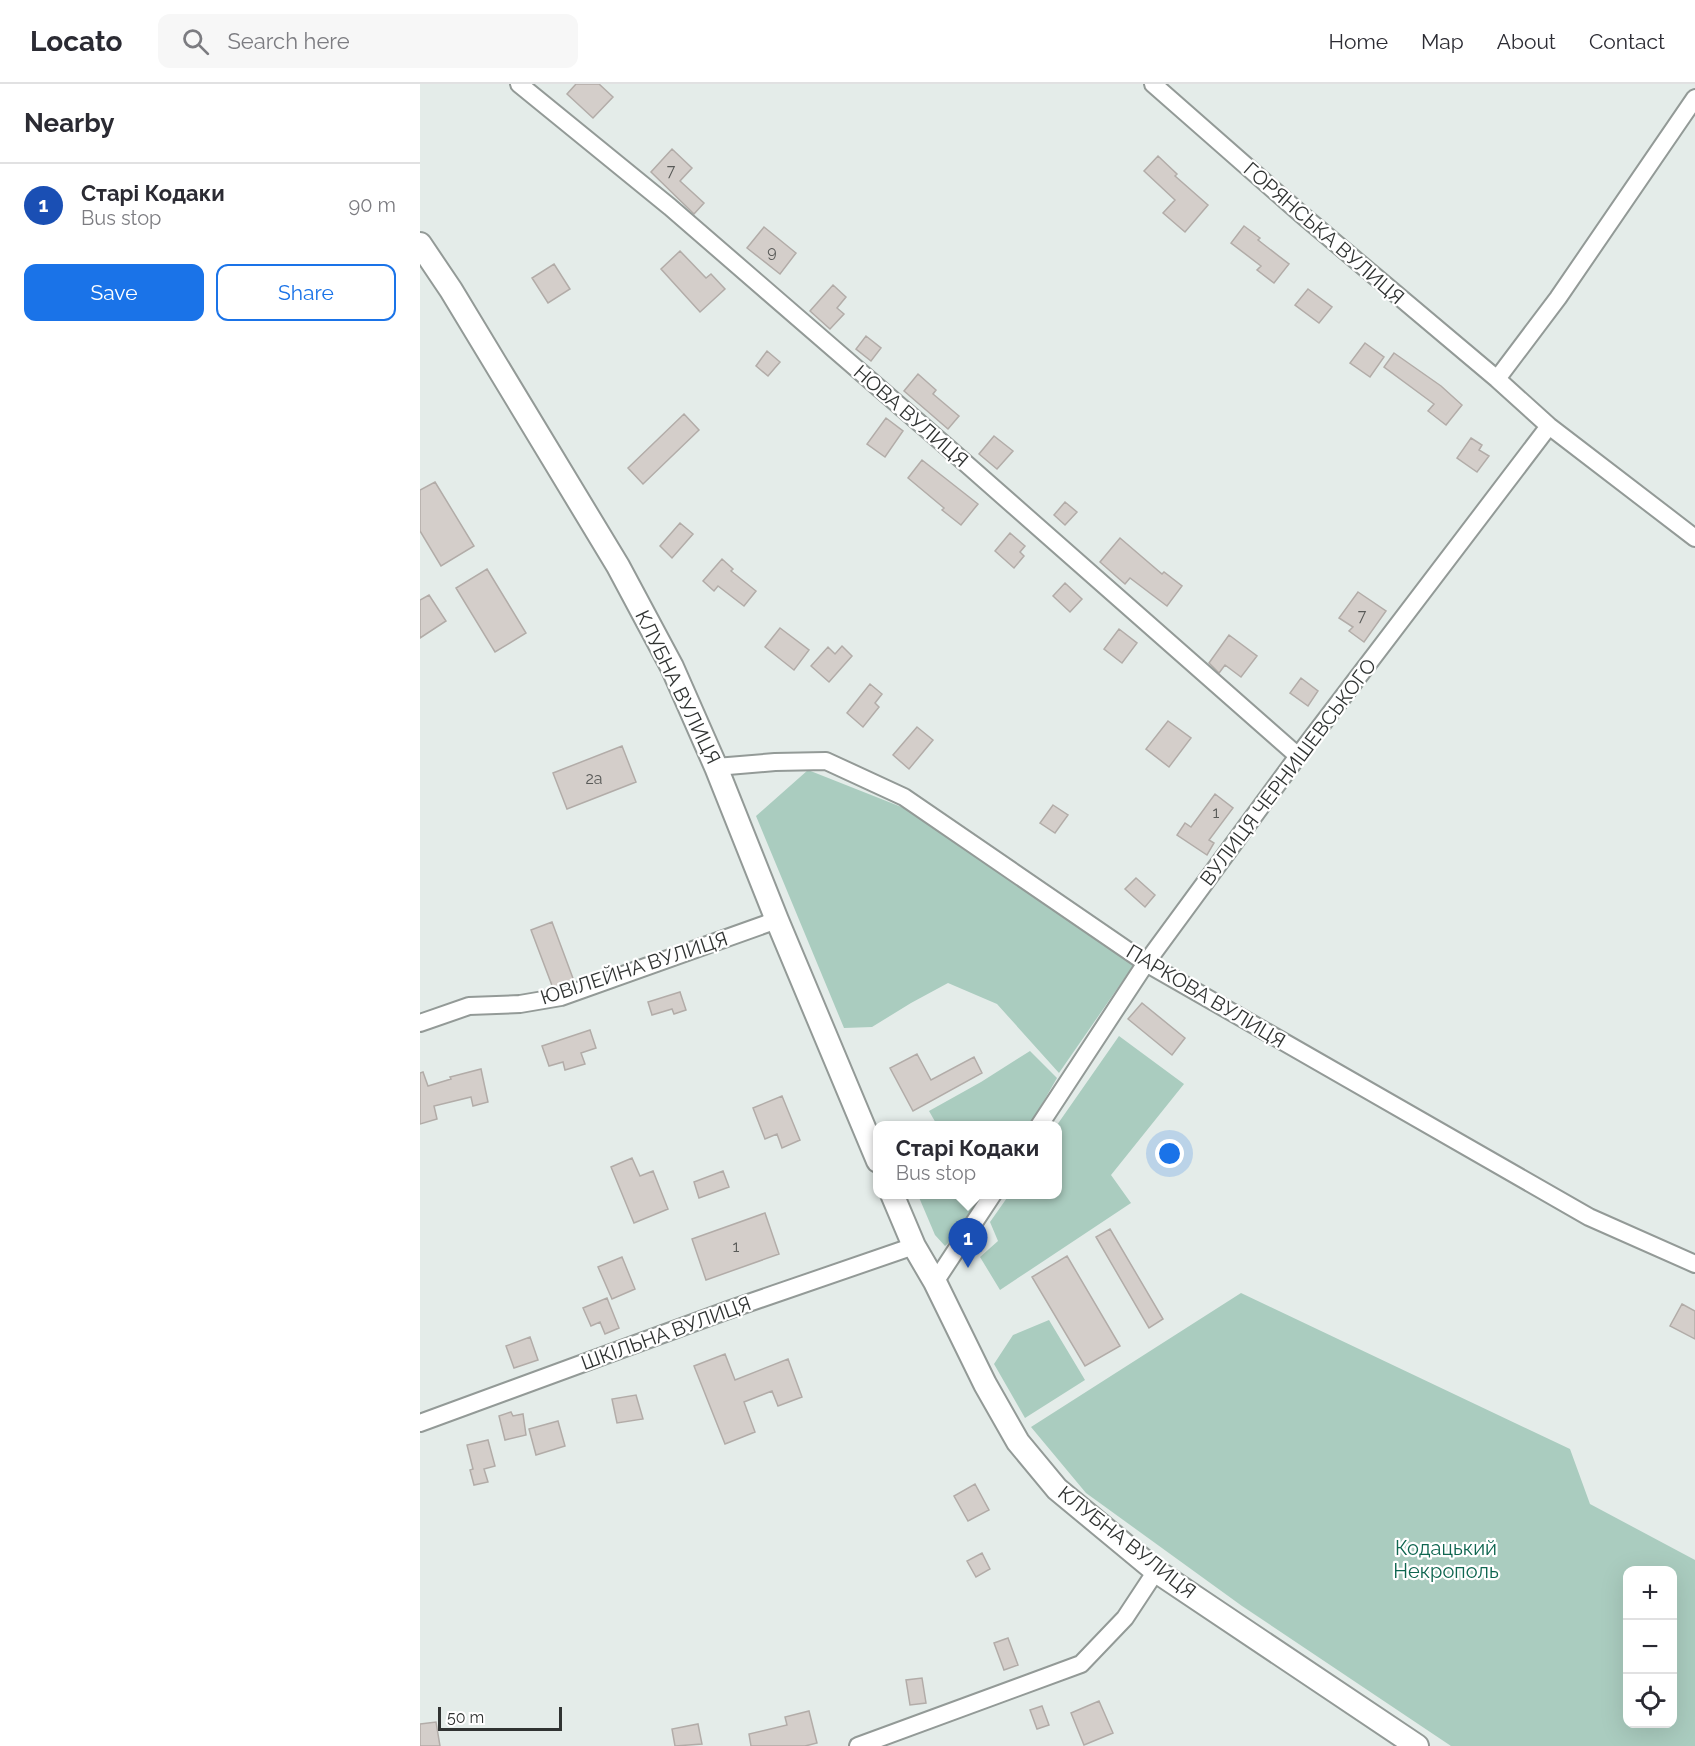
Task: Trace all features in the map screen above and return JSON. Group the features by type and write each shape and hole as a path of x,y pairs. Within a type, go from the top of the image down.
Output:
{"street":[{"name":"НОВА ВУЛИЦЯ","path":"519,84 670,207 1298,756"},
{"name":"ГОРЯНСЬКА ВУЛИЦЯ","path":"1153,84 1549,426 1695,538"},
{"path":"1497,379 1558,298 1695,98"},
{"name":"КЛУБНА ВУЛИЦЯ","path":"420,243 451,290 618,566 672,667 716,767 873,1149"},
{"name":"ВУЛИЦЯ ЧЕРНИШЕВСЬКОГО","path":"1042,1121 1146,963 1298,756 1549,426"},
{"name":"ПАРКОВА ВУЛИЦЯ","path":"716,767 826,761 903,797 1146,963 1590,1217 1695,1264"},
{"name":"ЮВІЛЕЙНА ВУЛИЦЯ","path":"420,1023 469,1006 520,1004 561,997 777,920"},
{"name":"КЛУБНА ВУЛИЦЯ","path":"894,1199 914,1246 935,1282 985,1384 1018,1442 1057,1490 1156,1571 1417,1746"},
{"path":"935,1282 990,1199"},
{"name":"ШКІЛЬНА ВУЛИЦЯ","path":"420,1423 914,1246"},
{"path":"858,1746 1081,1664 1125,1617 1156,1571"}],"green space":[{"path":"808,770 904,808 1135,963 1059,1073 997,1004 948,983 872,1027 844,1028 756,816"},
{"path":"1119,1036 1184,1084 1111,1175 1131,1203 1000,1290 980,1257 998,1241 990,1222 1006,1199 1062,1199 1062,1121 1060,1121"},
{"path":"1030,1051 1057,1078 1032,1121 935,1121 929,1111"},
{"path":"920,1199 977,1199 959,1233 945,1246 935,1235"},
{"name":"Кодацький Некрополь","path":"1241,1293 1570,1449 1590,1504 1695,1560 1695,1746 1451,1746 1242,1606 1086,1493 1031,1427"},
{"path":"1049,1320 1085,1380 1025,1418 994,1364 1013,1335"}],"building":[{"path":"576,84 599,84 613,97 593,118 567,94"},
{"path":"672,149 692,168 680,181 704,203 694,214 651,172"},
{"path":"1158,156 1177,174 1175,176 1208,205 1185,232 1163,213 1175,200 1144,171"},
{"path":"1244,226 1289,264 1274,283 1257,270 1261,266 1231,243"},
{"path":"764,227 796,253 780,274 747,248"},
{"path":"680,251 706,278 711,274 725,289 700,312 661,269"},
{"path":"554,264 570,289 548,303 532,278"},
{"path":"833,285 846,297 837,308 844,314 830,329 810,311"},
{"path":"1308,289 1332,307 1319,323 1295,305"},
{"path":"866,336 881,348 871,361 856,349"},
{"path":"1365,343 1384,357 1370,377 1350,363"},
{"path":"767,351 780,362 768,376 756,366"},
{"path":"1394,353 1441,386 1462,405 1446,425 1428,411 1434,404 1384,367"},
{"path":"918,374 936,390 933,394 959,416 948,429 904,391"},
{"path":"684,414 699,430 643,484 628,468"},
{"path":"886,418 903,431 885,457 867,444"},
{"path":"994,436 1013,451 997,469 979,454"},
{"path":"1471,438 1482,445 1479,450 1489,456 1477,472 1457,458"},
{"path":"922,460 978,504 961,525 908,478"},
{"path":"435,482 474,546 441,566 420,531 420,490"},
{"path":"1065,502 1077,512 1065,525 1054,515"},
{"path":"680,523 693,534 672,558 660,546"},
{"path":"1010,533 1025,546 1020,552 1024,556 1014,568 995,551"},
{"path":"1120,538 1162,574 1164,572 1182,586 1167,606 1130,578 1125,584 1100,562"},
{"path":"722,559 733,569 731,571 756,591 744,606 718,586 714,591 703,581"},
{"path":"487,569 526,633 495,652 456,588"},
{"path":"1065,583 1082,599 1070,612 1053,596"},
{"path":"1358,592 1386,611 1364,642 1349,631 1353,627 1339,618"},
{"path":"429,595 446,621 420,638 420,600"},
{"path":"780,628 809,650 794,670 765,647"},
{"path":"1119,629 1137,643 1122,663 1104,649"},
{"path":"1229,635 1257,656 1241,677 1225,665 1219,673 1209,663"},
{"path":"842,646 852,656 829,682 811,666 828,647 835,654"},
{"path":"1301,678 1318,691 1308,706 1290,693"},
{"path":"870,684 882,694 875,703 879,707 863,727 847,713"},
{"path":"1168,721 1191,738 1169,767 1146,749"},
{"path":"917,727 933,740 909,769 893,755"},
{"path":"622,746 636,782 567,809 553,773"},
{"path":"1215,794 1233,808 1209,840 1214,843 1207,855 1177,835 1185,823 1191,827"},
{"path":"1053,805 1068,815 1055,833 1040,823"},
{"path":"1136,878 1155,895 1145,907 1125,889"},
{"path":"552,922 574,981 553,988 531,930"},
{"path":"680,992 686,1010 674,1014 672,1009 652,1015 648,1002"},
{"path":"1142,1003 1185,1038 1172,1055 1128,1019"},
{"path":"590,1030 596,1048 581,1053 585,1064 565,1070 563,1062 549,1066 542,1046"},
{"path":"917,1054 931,1080 974,1057 982,1073 913,1111 890,1068"},
{"path":"481,1069 488,1102 473,1106 471,1097 434,1106 437,1119 420,1124 420,1073 423,1072 428,1086 451,1079 450,1077"},
{"path":"782,1096 800,1140 782,1148 777,1134 765,1139 753,1108"},
{"path":"632,1158 640,1176 653,1171 668,1209 634,1223 611,1167"},
{"path":"723,1171 729,1187 699,1198 694,1182"},
{"path":"765,1213 779,1254 706,1280 692,1239"},
{"path":"1110,1229 1163,1319 1149,1328 1096,1237"},
{"path":"1067,1256 1120,1346 1085,1366 1032,1277"},
{"path":"622,1257 635,1289 612,1299 598,1267"},
{"path":"607,1298 619,1328 605,1334 600,1322 591,1326 583,1308"},
{"path":"1682,1304 1695,1311 1695,1339 1670,1326"},
{"path":"530,1337 538,1360 514,1368 506,1346"},
{"path":"725,1354 735,1380 788,1359 802,1397 778,1406 772,1391 744,1402 755,1432 725,1444 694,1366"},
{"path":"636,1395 643,1419 617,1423 612,1399"},
{"path":"511,1412 513,1416 523,1414 526,1435 505,1440 499,1416"},
{"path":"558,1421 565,1446 536,1455 529,1429"},
{"path":"488,1440 495,1466 484,1469 488,1482 474,1485 467,1445"},
{"path":"975,1484 989,1510 968,1521 954,1496"},
{"path":"982,1553 990,1569 976,1577 967,1561"},
{"path":"1008,1638 1018,1665 1004,1670 994,1643"},
{"path":"922,1678 926,1703 910,1705 906,1680"},
{"path":"1099,1701 1113,1733 1084,1745 1071,1713"},
{"path":"1042,1706 1049,1725 1037,1729 1030,1710"},
{"path":"809,1711 817,1743 805,1746 751,1746 749,1734 787,1725 785,1717"},
{"path":"436,1722 440,1746 420,1746 420,1724"},
{"path":"698,1724 702,1744 675,1746 672,1729"}],"place":[{"name":"Старі Кодаки","path":"968,1268"}]}
